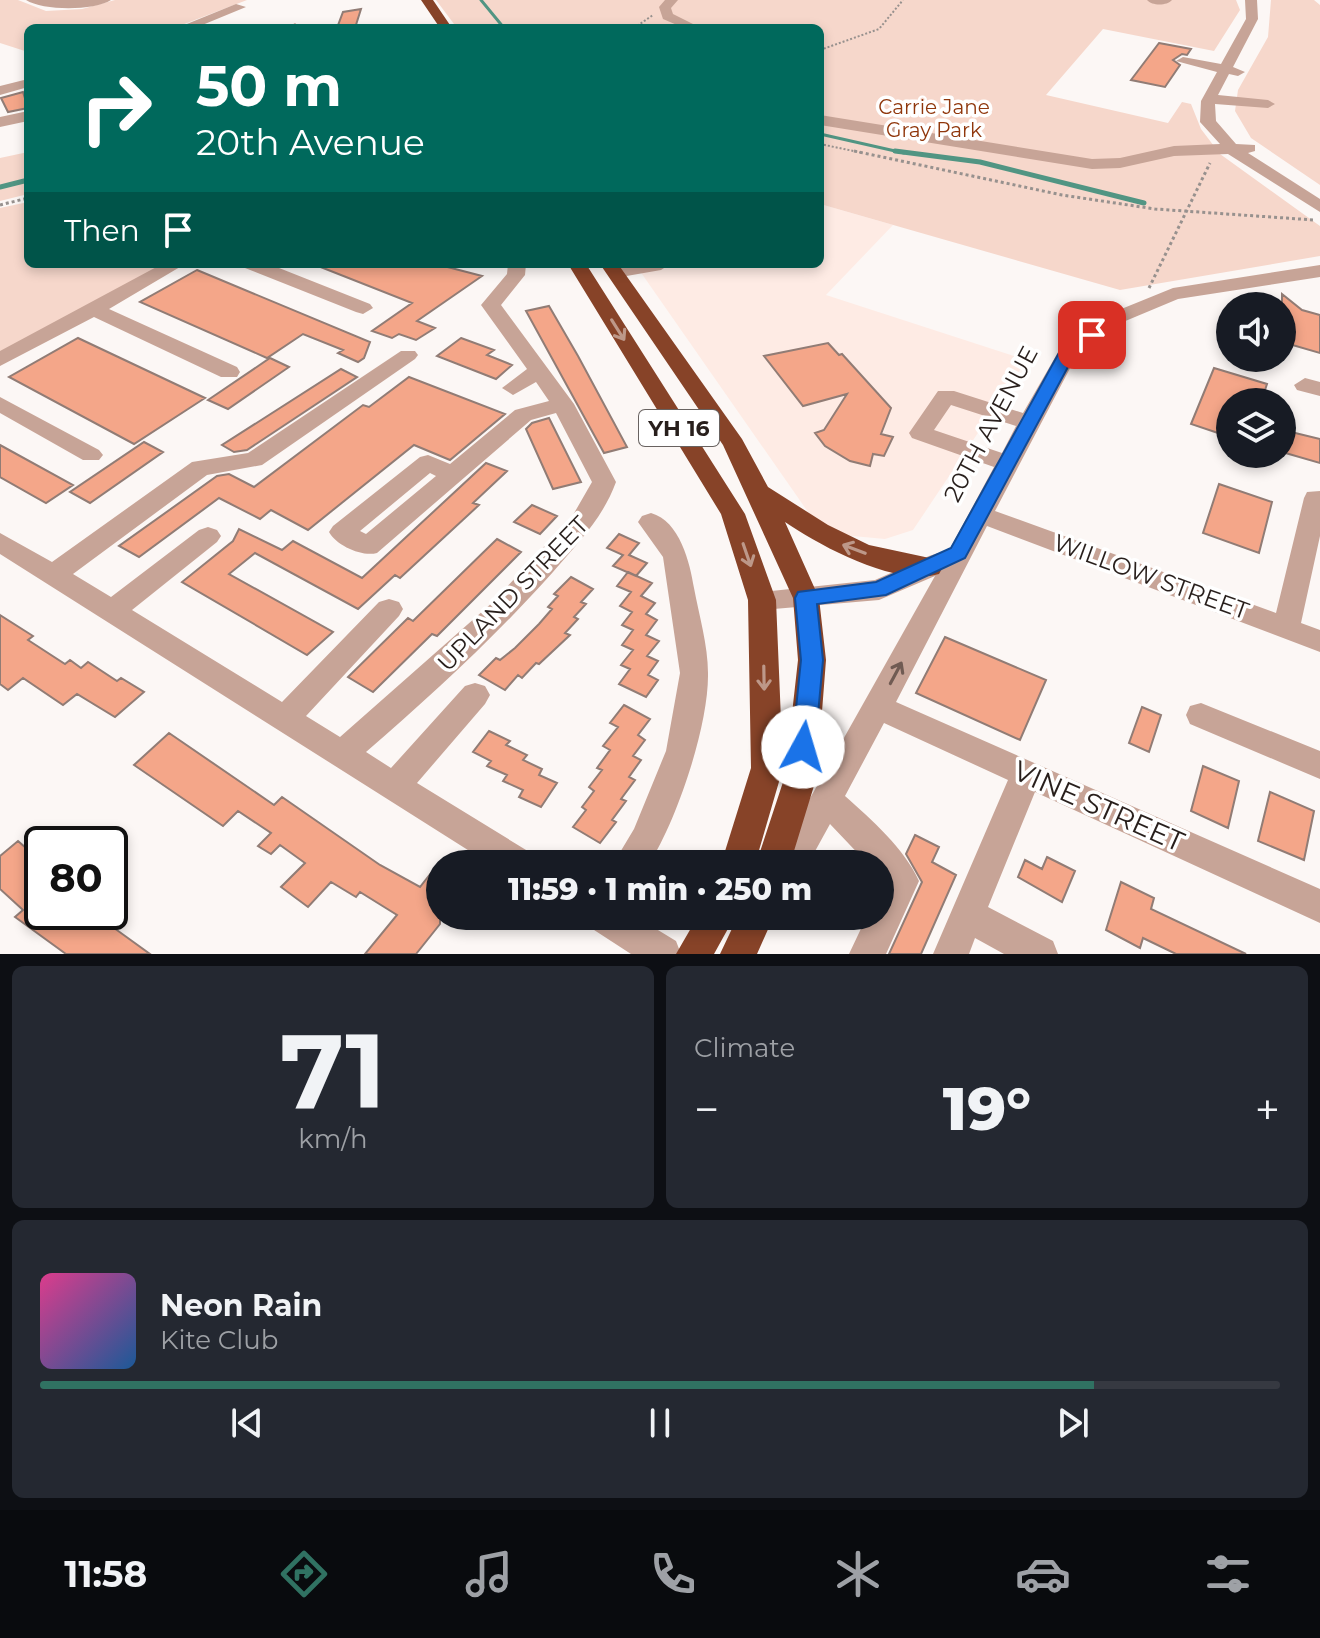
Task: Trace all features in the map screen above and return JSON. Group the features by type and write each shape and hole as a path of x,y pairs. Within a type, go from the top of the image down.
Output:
{"highway":[{"path":"414,0 429,24"},
{"path":"427,0 443,24"},
{"name":"YH 16","path":"579,268 733,514 762,600 767,768 742,850"},
{"name":"YH 16","path":"612,268 734,444 806,598 812,660 801,776 777,850"},
{"path":"759,492 824,538 899,565 930,567"},
{"path":"694,954 709,930"}],"street":[{"path":"32,0 63,5 105,0"},
{"path":"1153,0 1166,0"},
{"path":"1251,0 1252,19 1208,122 1232,149 1320,207"},
{"path":"1231,70 1265,26 1264,3"},
{"path":"668,4 667,16 686,24"},
{"path":"194,24 240,7"},
{"path":"207,19 226,24"},
{"path":"1183,61 1231,70"},
{"path":"0,91 24,84"},
{"path":"1216,100 1268,104"},
{"path":"0,122 24,117"},
{"path":"824,121 1092,164 1120,163 1174,151 1232,149 1320,197"},
{"path":"0,360 169,268"},
{"path":"262,268 363,308"},
{"name":"UPLAND STREET","path":"342,754 431,680 531,581 597,505 604,482 563,404 491,305 516,275 517,268"},
{"name":"20TH AVENUE","path":"798,850 878,707 958,553 982,515 1068,351 1116,318 1173,294 1320,271"},
{"path":"94,309 229,372"},
{"path":"53,575 200,468 254,460 408,355"},
{"path":"513,388 538,371"},
{"path":"1008,463 920,433 946,396 1030,423"},
{"path":"0,404 91,455"},
{"path":"453,474 523,415 563,404"},
{"path":"1286,628 1316,498"},
{"name":"WILLOW STREET","path":"982,515 1320,641"},
{"path":"639,850 647,838 681,751 694,673 676,555 651,522"},
{"path":"112,611 208,536"},
{"path":"0,542 496,850"},
{"path":"762,600 879,590 958,553"},
{"path":"285,719 389,609"},
{"name":"UPLAND STREET","path":"394,787 475,695"},
{"name":"VINE STREET","path":"878,707 1320,906"},
{"path":"1201,715 1320,765"},
{"path":"951,954 1027,773"},
{"path":"826,800 863,833 902,881 867,954"},
{"path":"967,915 1040,954"},
{"path":"625,930 663,954"}],"path":[{"path":"824,49 879,29 903,0"},
{"path":"640,24 668,4"},
{"path":"824,145 1062,195 1186,211 1320,220"},
{"path":"1139,308 1186,211 1232,149"},
{"path":"0,205 24,199"}],"shaded area":[{"path":"824,205 893,225 826,295 1017,357 1024,364 913,530 885,539 842,535 824,526 808,512 638,268 824,268"}],"green space":[{"path":"0,0 18,0 46,11 82,9 115,0 247,0 184,24 24,24 24,51 0,43"},
{"name":"Carrie Jane Gray Park","path":"436,0 1236,0 1240,10 1214,51 1103,29 1046,95 1168,123 1182,102 1191,104 1201,129 1220,154 1320,226 1320,256 1120,290 824,205 824,24 454,24"},
{"path":"1271,0 1314,0 1320,5 1320,185 1251,138 1235,111 1238,90 1268,37"},
{"path":"24,153 24,195 0,201 0,158"},
{"path":"24,203 24,268 170,268 0,362 0,208"}],"building":[{"path":"361,9 356,24 338,24 343,12"},
{"path":"1159,43 1191,49 1187,55 1182,54 1173,60 1180,65 1165,87 1131,80"},
{"path":"23,92 24,109 8,112 1,98"},
{"path":"323,268 451,268 482,276 417,321 435,328 416,340 399,334 392,338 372,331 412,303"},
{"path":"197,270 370,342 364,358 358,362 338,353 343,350 303,334 267,358 140,302"},
{"path":"1296,305 1320,315 1320,353 1296,346"},
{"path":"549,306 627,447 604,453 526,311"},
{"path":"78,338 205,398 134,444 9,377"},
{"path":"461,338 494,350 487,355 512,365 496,379 437,356"},
{"path":"828,343 891,408 881,434 893,437 884,456 873,454 870,466 850,461 825,446 815,433 824,430 847,394 803,406 764,356"},
{"path":"270,358 289,367 228,409 208,400"},
{"path":"1214,368 1216,372 1227,372 1267,384 1266,388 1216,388 1216,432 1191,424"},
{"path":"341,369 357,377 247,450 234,452 222,445"},
{"path":"409,377 505,414 450,460 414,445 308,530 271,510 260,519 219,498 139,557 119,546 217,476 229,474 254,487 363,405 369,407"},
{"path":"549,418 581,482 553,489 526,429 532,423"},
{"path":"1296,433 1320,439 1320,463 1296,456"},
{"path":"144,442 163,452 90,503 70,492"},
{"path":"0,445 73,485 46,503 0,477"},
{"path":"486,463 507,471 473,503 479,505 400,578 395,575 358,609 255,553 229,574 333,632 307,655 182,582 233,541 239,529 282,550 293,541 362,578"},
{"path":"1219,484 1272,502 1259,553 1203,533"},
{"path":"532,505 557,516 540,534 514,522"},
{"path":"619,534 639,543 629,555 647,563 636,576 613,566 623,555 607,548"},
{"path":"497,539 521,552 437,636 432,634 373,692 348,677 408,618 413,621"},
{"path":"628,572 652,583 641,596 655,603 646,614 657,620 646,635 659,641 647,656 658,661 648,675 658,680 646,697 619,684 630,669 621,665 633,650 622,645 633,630 622,625 632,612 620,606 631,592 617,586"},
{"path":"571,577 593,589 581,602 586,604 574,617 578,619 565,633 570,635 522,678 518,675 505,690 479,675 496,658 500,660 515,648 539,624 552,609 548,607 558,596 554,594"},
{"path":"0,615 33,636 28,640 65,664 70,660 81,668 88,662 117,681 121,678 144,692 115,717 77,694 63,705 23,678 8,690 0,684"},
{"path":"945,637 1046,680 1020,740 916,693"},
{"path":"624,705 650,719 638,735 645,740 633,756 641,760 629,777 635,780 621,799 626,801 612,820 616,822 600,843 573,827 586,810 582,807 594,791 589,787 602,770 597,768 610,750 603,746 618,727 610,723"},
{"path":"1142,707 1161,715 1149,752 1129,743"},
{"path":"489,731 510,741 506,745 527,755 523,760 542,769 539,775 557,783 541,807 519,797 523,790 503,781 507,775 487,766 491,761 473,752"},
{"path":"169,733 274,805 282,797 380,865 420,887 426,879 426,930 435,930 416,954 365,954 397,915 360,892 356,897 331,882 308,907 281,887 305,863 280,845 271,854 258,846 271,833 238,811 223,826 134,765"},
{"path":"1203,766 1239,781 1228,828 1191,811"},
{"path":"1270,792 1314,811 1304,860 1258,841"},
{"path":"915,835 939,847 932,862 956,875 921,954 889,954 922,882 906,854"},
{"path":"18,841 24,846 24,924 15,917 23,910 0,889 0,856"},
{"path":"1047,857 1075,871 1062,902 1018,877 1025,860 1042,869"},
{"path":"1121,882 1154,898 1151,909 1246,954 1176,954 1143,938 1140,948 1106,930"},
{"path":"33,930 117,930 150,954 66,954"}],"waterway":[{"path":"481,0 501,24"},
{"path":"824,135 895,151"},
{"path":"895,151 980,162 1144,203"},
{"path":"895,151 904,153"},
{"path":"0,187 24,181"}],"route":[{"path":"803,747 812,660 806,598 879,590 958,553 982,515 1068,351 1092,335"}]}
